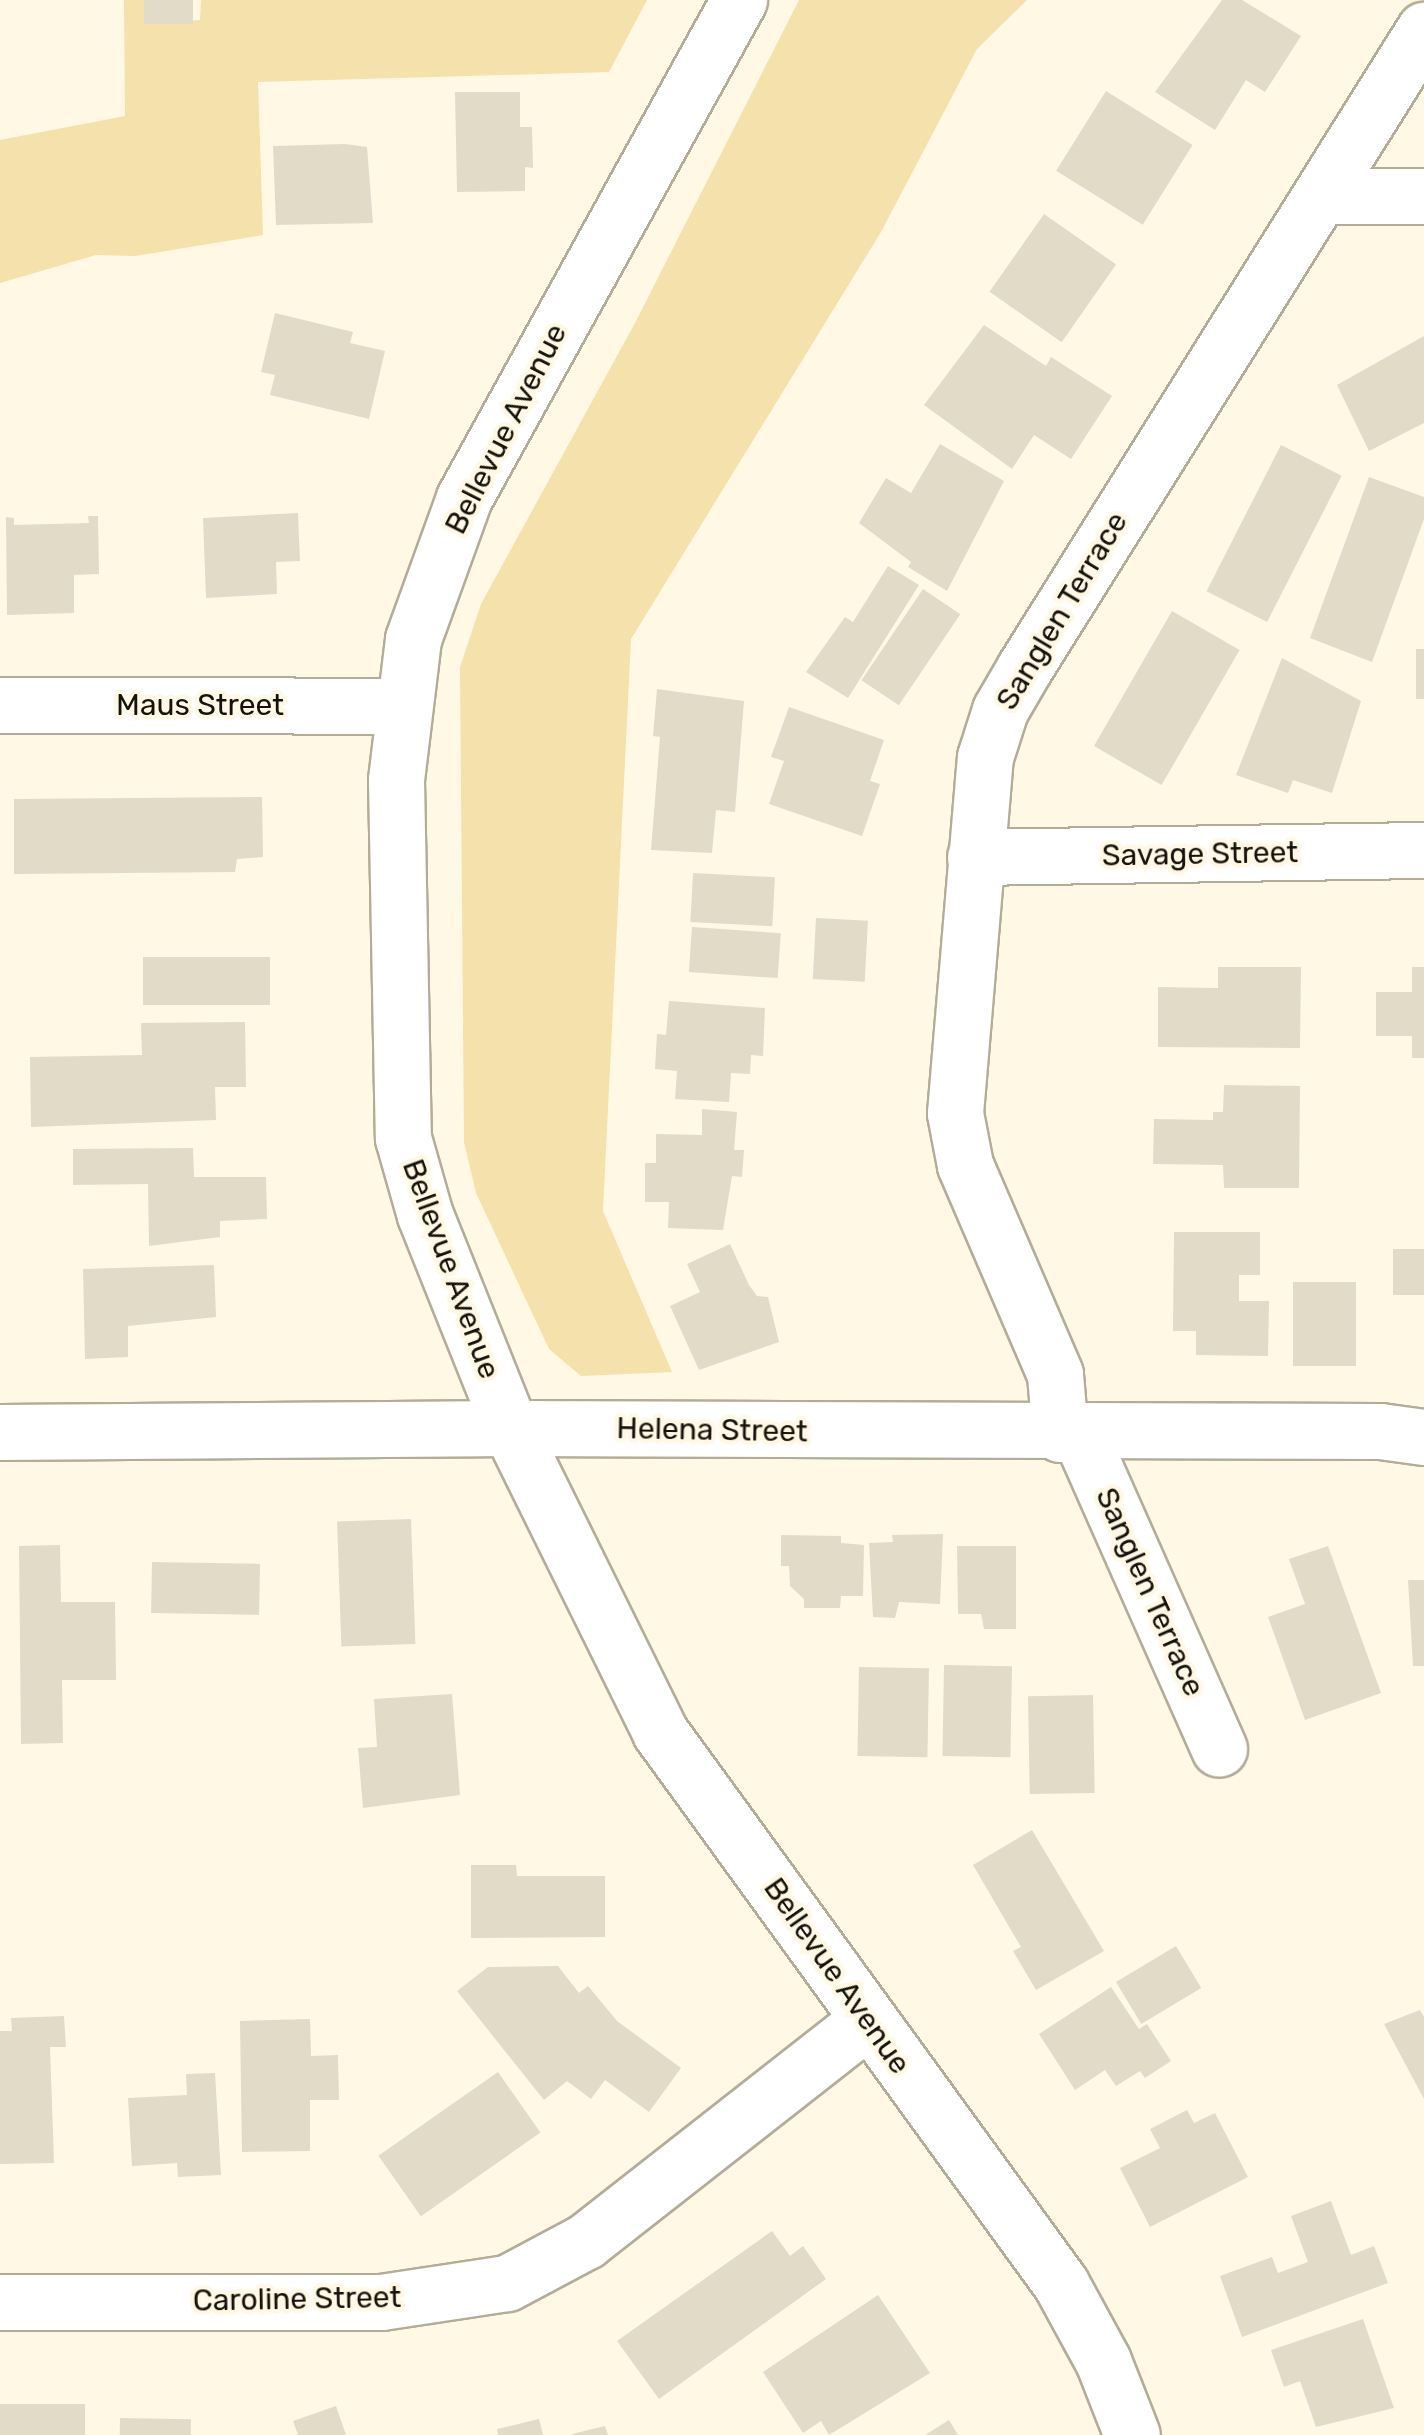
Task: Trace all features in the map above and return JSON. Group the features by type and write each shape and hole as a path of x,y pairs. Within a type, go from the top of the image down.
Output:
{"street":[{"name":"Bellevue Avenue","path":"739,0 464,498 413,639 401,706 396,780 404,1138 425,1216 510,1428 660,1732 1061,2284 1103,2361 1132,2435"},
{"name":"Sanglen Terrace","path":"1219,1749 1070,1434 1056,1374 980,1204 954,1113 985,757 1000,710 1424,30"},
{"path":"1322,196 1424,196"},
{"name":"Maus Street","path":"0,705 401,706"},
{"name":"Savage Street","path":"975,857 1424,850"},
{"name":"Helena Street","path":"0,1432 510,1428 1070,1434 1380,1431 1424,1438"},
{"name":"Caroline Street","path":"0,2302 381,2302 507,2283 586,2241 867,2021"}],"shaded area":[{"path":"124,0 144,0 145,24 200,20 201,0 647,0 609,72 258,82 263,235 135,256 96,255 0,283 0,140 125,116"},
{"path":"799,0 1027,0 977,49 881,232 631,639 603,1211 672,1372 581,1376 549,1349 476,1193 464,1142 460,667 481,604 635,323"}],"building":[{"path":"144,0 193,0 193,24 144,24"},
{"path":"1222,0 1242,0 1301,36 1265,92 1246,80 1215,130 1155,92"},
{"path":"1106,91 1193,145 1143,225 1056,171"},
{"path":"455,92 520,92 520,127 532,127 533,168 525,167 525,191 457,192"},
{"path":"273,146 367,147 373,223 276,225"},
{"path":"1044,214 1116,264 1062,342 990,292"},
{"path":"275,313 353,332 350,343 385,351 369,419 270,395 275,375 261,372"},
{"path":"984,325 1046,366 1051,357 1112,396 1071,459 1034,435 1012,469 924,405"},
{"path":"1424,336 1424,423 1369,451 1337,385"},
{"path":"940,444 1004,481 947,591 908,567 911,562 859,523 886,478 911,493"},
{"path":"1281,445 1342,476 1267,622 1207,591"},
{"path":"1369,477 1424,497 1424,519 1372,662 1310,638"},
{"path":"298,513 300,561 276,562 277,594 206,598 203,518"},
{"path":"88,516 98,516 99,574 74,575 74,613 7,615 6,517 14,518 14,525 89,523"},
{"path":"888,566 919,585 848,698 806,672 845,617 853,622"},
{"path":"923,589 960,614 899,705 861,680"},
{"path":"1172,611 1240,650 1162,785 1094,746"},
{"path":"1416,649 1424,649 1424,699 1416,699"},
{"path":"1282,658 1361,701 1332,793 1293,780 1288,793 1236,775"},
{"path":"657,689 744,701 735,812 716,810 712,853 651,850 660,737 653,736"},
{"path":"789,707 884,740 870,781 880,784 862,836 769,804 784,761 771,757"},
{"path":"262,797 263,857 237,859 235,872 14,874 14,799"},
{"path":"693,873 775,877 772,926 690,922"},
{"path":"816,918 868,921 865,982 813,979"},
{"path":"692,927 781,933 778,978 689,972"},
{"path":"143,957 270,957 270,1005 143,1005"},
{"path":"1218,967 1301,967 1300,1048 1158,1047 1158,987 1218,988"},
{"path":"1412,967 1424,967 1424,1058 1412,1058 1412,1036 1376,1036 1376,992 1412,992"},
{"path":"669,1001 765,1008 763,1056 751,1055 750,1074 731,1073 729,1102 675,1099 677,1071 655,1069 657,1034 666,1035"},
{"path":"245,1022 246,1087 215,1087 216,1120 31,1127 30,1057 142,1055 141,1023"},
{"path":"1224,1085 1300,1086 1299,1188 1224,1188 1223,1165 1153,1164 1154,1119 1213,1120 1213,1112 1223,1112"},
{"path":"702,1109 737,1112 734,1150 744,1150 742,1177 732,1176 723,1230 668,1228 669,1202 645,1202 645,1163 656,1163 656,1134 702,1135"},
{"path":"193,1148 194,1177 266,1177 267,1219 220,1221 220,1237 149,1246 148,1184 73,1185 73,1149"},
{"path":"1174,1232 1260,1232 1260,1275 1239,1275 1239,1301 1269,1301 1268,1356 1196,1355 1196,1331 1173,1331"},
{"path":"730,1244 749,1285 757,1296 768,1297 779,1342 699,1370 670,1306 700,1292 687,1264"},
{"path":"1393,1249 1424,1249 1424,1295 1393,1295"},
{"path":"214,1265 216,1317 128,1326 128,1357 85,1359 83,1269"},
{"path":"1293,1282 1356,1282 1356,1366 1293,1366"},
{"path":"411,1519 415,1644 341,1647 337,1522"},
{"path":"943,1534 940,1604 899,1602 895,1618 873,1617 869,1543 893,1542 892,1535"},
{"path":"781,1535 841,1536 841,1543 864,1545 863,1596 841,1596 840,1608 804,1608 804,1599 790,1586 789,1566 781,1566"},
{"path":"60,1545 61,1602 115,1602 116,1680 62,1680 63,1743 21,1744 19,1546"},
{"path":"957,1546 1016,1546 1016,1629 984,1629 981,1614 958,1614"},
{"path":"1328,1546 1381,1693 1305,1720 1268,1617 1305,1604 1289,1559"},
{"path":"152,1562 260,1564 259,1615 151,1613"},
{"path":"1408,1580 1424,1580 1424,1666 1413,1666"},
{"path":"944,1665 1012,1666 1010,1757 942,1756"},
{"path":"859,1667 929,1668 927,1757 857,1756"},
{"path":"452,1694 460,1795 363,1808 358,1748 377,1747 374,1699"},
{"path":"1093,1695 1095,1793 1030,1794 1028,1696"},
{"path":"1032,1830 1104,1951 1036,1990 1013,1951 1021,1947 973,1865"},
{"path":"471,1865 516,1865 517,1876 605,1876 605,1937 471,1938"},
{"path":"1176,1946 1201,1988 1141,2024 1116,1982"},
{"path":"558,1966 579,1993 588,1986 617,2021 681,2068 649,2112 605,2080 591,2099 567,2081 544,2100 457,1991 488,1967"},
{"path":"1111,1987 1139,2029 1147,2024 1171,2061 1145,2078 1140,2071 1116,2086 1105,2070 1075,2090 1039,2034"},
{"path":"1420,2010 1424,2017 1424,2099 1384,2024"},
{"path":"64,2016 66,2047 50,2047 54,2163 0,2164 0,2031 12,2031 11,2018"},
{"path":"310,2019 311,2056 338,2055 339,2100 310,2100 310,2151 242,2152 240,2021"},
{"path":"498,2072 540,2133 421,2216 378,2156"},
{"path":"215,2073 221,2175 178,2177 177,2163 132,2166 128,2098 187,2095 186,2074"},
{"path":"1187,2110 1194,2123 1215,2113 1248,2177 1150,2227 1120,2168 1160,2148 1150,2129"},
{"path":"1331,2201 1351,2255 1374,2246 1388,2283 1242,2337 1220,2276 1272,2257 1278,2273 1308,2262 1291,2216"},
{"path":"772,2231 790,2256 803,2246 826,2279 659,2399 617,2341"},
{"path":"878,2295 930,2373 829,2435 821,2421 803,2433 763,2372"},
{"path":"1363,2319 1394,2408 1316,2427 1300,2381 1284,2387 1271,2350"},
{"path":"0,2404 85,2404 85,2435 0,2435"},
{"path":"336,2406 346,2435 298,2435 293,2421"},
{"path":"120,2418 191,2419 191,2435 120,2435"},
{"path":"539,2419 543,2435 498,2435 497,2429"},
{"path":"949,2420 958,2435 925,2435"},
{"path":"605,2426 608,2435 572,2434"}]}
